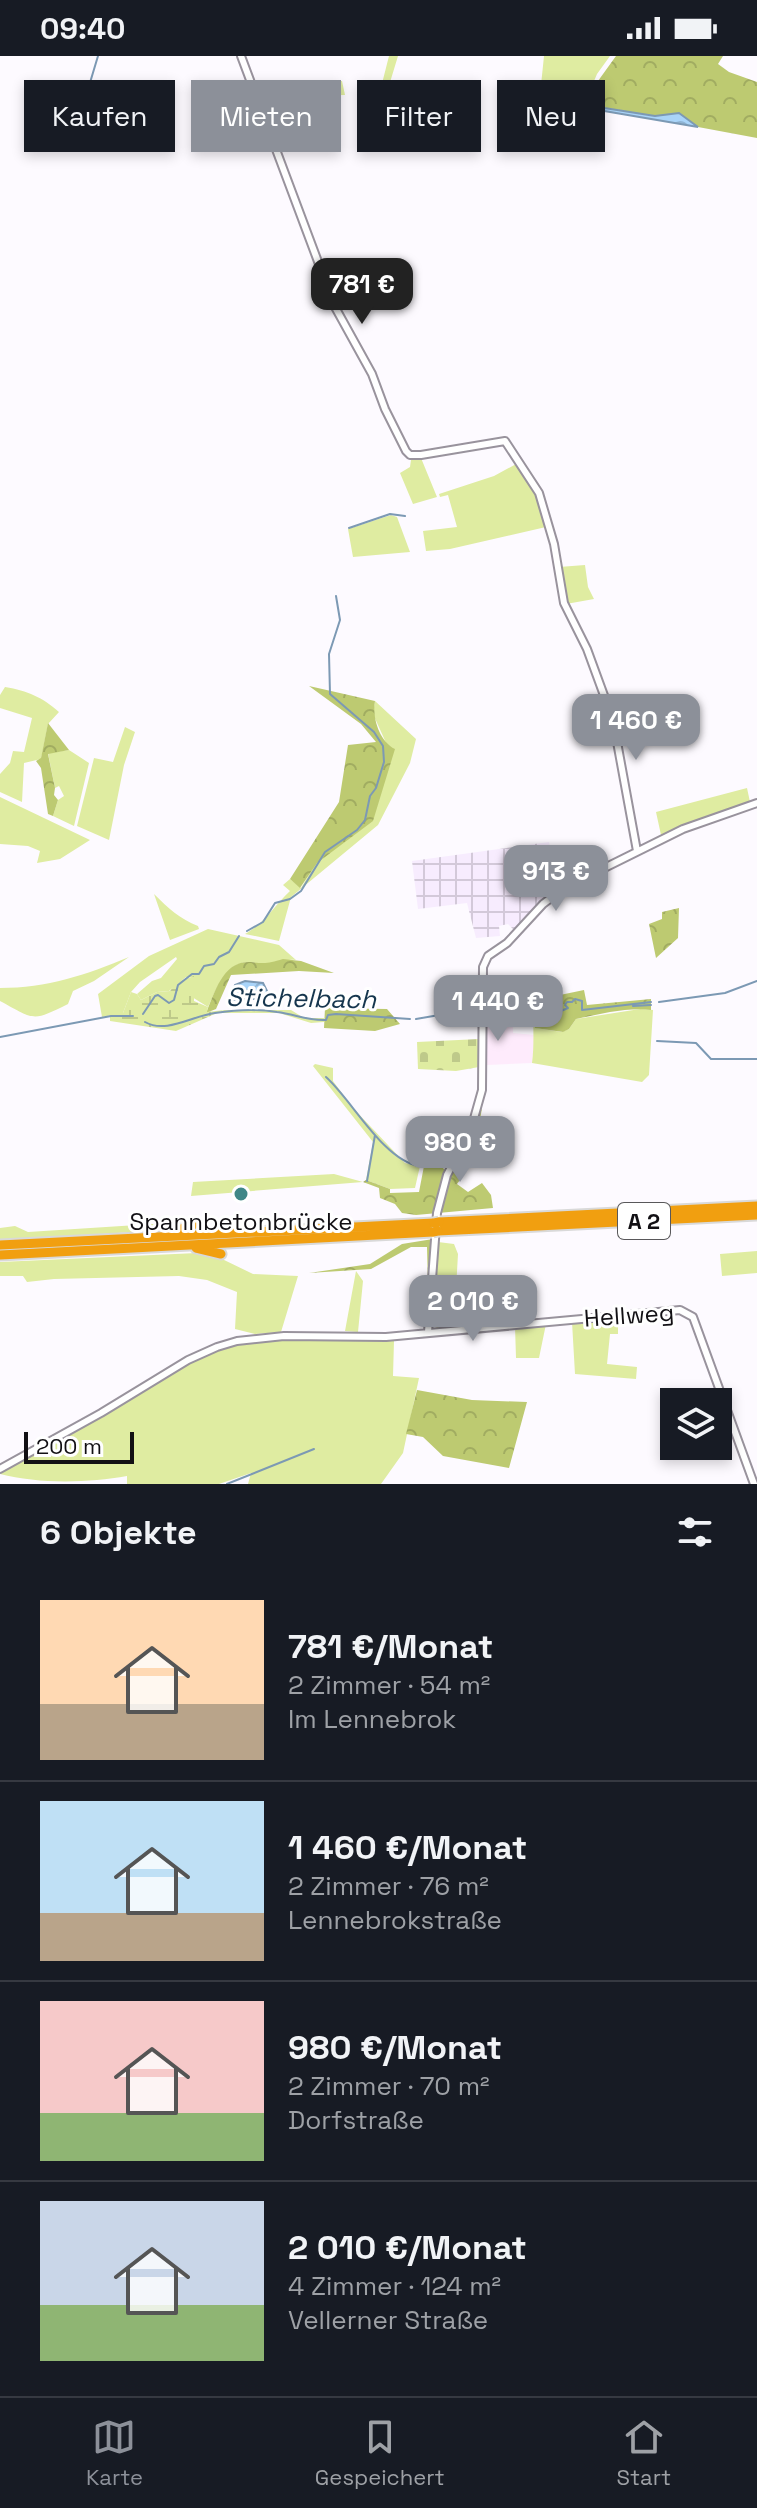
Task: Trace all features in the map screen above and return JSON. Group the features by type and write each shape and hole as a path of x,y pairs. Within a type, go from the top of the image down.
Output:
{"highway":[{"name":"A 2","path":"0,1255 757,1206"},
{"name":"A 2","path":"0,1245 757,1215"},
{"path":"408,1219 436,1227"},
{"path":"147,1238 193,1225"},
{"path":"394,1242 436,1227"},
{"path":"173,1245 221,1254"}],"street":[{"path":"241,56 335,307 372,374 406,451 410,455 421,455 505,441 539,493 554,544 564,603 587,649 613,720 637,851"},
{"path":"0,1469 217,1347 259,1337 386,1337 426,1332 437,1213 447,1175 471,1129 482,1090 484,962 554,895 683,829 755,804"},
{"name":"Hellweg","path":"426,1332 680,1310 693,1317 754,1484"}],"shaded area":[{"path":"549,842 558,888 544,897 514,930 508,924 499,926 500,936 476,938 467,903 418,909 412,861"},
{"path":"508,996 534,997 532,1020 511,1022"},
{"path":"506,1018 506,1025 513,1026 513,1033 535,1035 532,1063 487,1065 485,1019"}],"green space":[{"path":"389,56 398,56 391,80 383,80"},
{"path":"544,56 610,56 594,80 542,80"},
{"path":"616,56 723,56 718,64 729,72 757,82 757,138 698,127 679,113 655,116 605,108 605,80 599,80"},
{"path":"421,458 437,497 413,504 400,473 410,467 411,460"},
{"path":"518,463 533,487 546,527 450,549 426,551 423,531 457,527 448,495 440,497 439,494 494,476"},
{"path":"391,515 397,517 410,552 353,557 348,529"},
{"path":"585,565 588,587 594,599 566,604 559,567"},
{"path":"309,686 375,701 378,728 395,749 373,821 317,863 300,888 290,879 339,802 348,745 376,742 361,724"},
{"path":"5,687 34,695 59,712 48,724 41,759 24,763 22,802 0,792 0,774 10,763 13,751 24,752 32,718 0,708 0,695"},
{"path":"375,701 416,739 410,763 378,825 291,897 279,941 245,934 290,891 283,885 290,879 301,888 387,745 373,714"},
{"path":"48,723 69,750 48,754 54,795 58,800 53,816 48,814 41,768 36,761 41,758"},
{"path":"125,727 135,732 124,765 109,840 77,826 94,758 113,762"},
{"path":"69,750 89,763 74,826 53,816 58,800 64,796 59,786 55,788 48,753"},
{"path":"747,788 750,802 661,835 656,812"},
{"path":"0,797 90,840 60,859 37,863 40,851 28,846 0,844"},
{"path":"154,894 174,913 199,929 170,940"},
{"path":"679,908 678,938 656,958 649,924 662,919 662,912"},
{"path":"208,929 279,945 296,960 235,966 223,977 208,1007 192,997 193,977 186,977 169,991 157,992 141,1000 137,994 152,981 161,978 176,957 140,982 131,992 123,1013 102,1017 98,994 149,956"},
{"path":"129,957 73,991 68,1004 47,1014 27,1015 0,1001 0,988 34,986 66,979"},
{"path":"283,959 301,961 334,973 299,971 231,975 216,1009 206,1013 221,979 233,966"},
{"path":"194,976 194,1001 208,1007 207,1012 224,1010 176,1031 110,1021 110,1013 123,1013 131,992 141,1000 157,992 170,991 177,982"},
{"path":"491,986 498,986 508,996 508,1018 485,1018 485,1011 493,1006"},
{"path":"584,990 587,1005 651,999 651,1010 623,1010 576,1019 563,1032 535,1028 536,1005 559,1010 560,995"},
{"path":"560,995 560,1010 536,1028 562,1032 569,1029 576,1019 640,1009 653,1010 649,1075 642,1082 532,1063 534,997"},
{"path":"325,1008 387,1009 400,1024 375,1031 324,1028"},
{"path":"224,1010 291,1010 304,1018 324,1018 324,1022 311,1023 279,1013 218,1013"},
{"path":"479,1039 479,1067 456,1071 418,1069 417,1042"},
{"path":"313,1066 333,1068 333,1081 353,1108 405,1163 420,1166 415,1188 390,1189 366,1180 373,1142"},
{"path":"482,1108 473,1162 457,1184 468,1192 482,1183 491,1195 493,1208 416,1215 402,1213 395,1204 380,1198 379,1188 363,1182 366,1180 390,1189 390,1193 419,1192 424,1166 443,1168 450,1176"},
{"path":"334,1174 363,1182 191,1196 193,1182"},
{"path":"189,1224 176,1229 0,1241 0,1228 15,1226 28,1232"},
{"path":"433,1239 428,1285 427,1247 411,1247 371,1269 309,1273 370,1264 402,1244"},
{"path":"438,1242 454,1244 458,1254 454,1324 437,1328 432,1323 432,1313"},
{"path":"757,1251 757,1273 722,1276 720,1254"},
{"path":"197,1253 220,1258 253,1274 298,1276 281,1332 255,1334 235,1329 237,1292 207,1280 179,1276 27,1282 23,1276 0,1276 0,1262"},
{"path":"356,1271 363,1281 358,1332 345,1331"},
{"path":"493,1296 515,1296 515,1319 493,1320"},
{"path":"618,1317 618,1334 610,1334 607,1364 637,1367 636,1379 575,1374 572,1322"},
{"path":"546,1324 539,1358 516,1358 515,1326"},
{"path":"271,1339 394,1341 393,1376 419,1378 403,1453 381,1484 248,1484 251,1473 219,1484 127,1484 127,1476 47,1481 0,1474 203,1356 229,1345"},
{"path":"417,1390 472,1400 527,1402 509,1468 443,1456 423,1437 406,1434"}],"water":[{"path":"605,108 655,116 679,113 698,127 605,111"},
{"path":"245,981 263,983 267,998 234,1000 235,985"}],"waterway":[{"path":"91,80 98,56"},
{"path":"349,528 390,514 405,516"},
{"path":"247,931 263,922 275,903 290,899 301,891 325,852 357,830 365,820 370,796 376,788 384,762 383,746 374,732 330,694 329,654 340,620 336,596"},
{"path":"143,1014 155,996 169,1003 174,1000 178,985 229,952 239,936"},
{"name":"Stichelbach","path":"659,1002 725,993 757,981"},
{"name":"Stichelbach","path":"561,1011 568,1008 565,1005 567,1002 575,999 582,1001 582,1010 651,1002"},
{"name":"Stichelbach","path":"633,1006 651,1005"},
{"name":"Stichelbach","path":"537,1006 539,1015 546,1020 559,1011"},
{"name":"Stichelbach","path":"145,1022 162,1026 215,1013 246,1010 319,1020 336,1014 410,1019"},
{"name":"Stichelbach","path":"416,1019 445,1014 478,1015"},
{"name":"Stichelbach","path":"0,1037 111,1016 133,1016"},
{"path":"657,1041 696,1043 711,1059 757,1059"},
{"path":"326,1077 393,1153 419,1166"},
{"path":"367,1181 375,1135"},
{"path":"227,1484 314,1449"}],"place":[{"name":"Spannbetonbrücke","path":"241,1194"}]}
